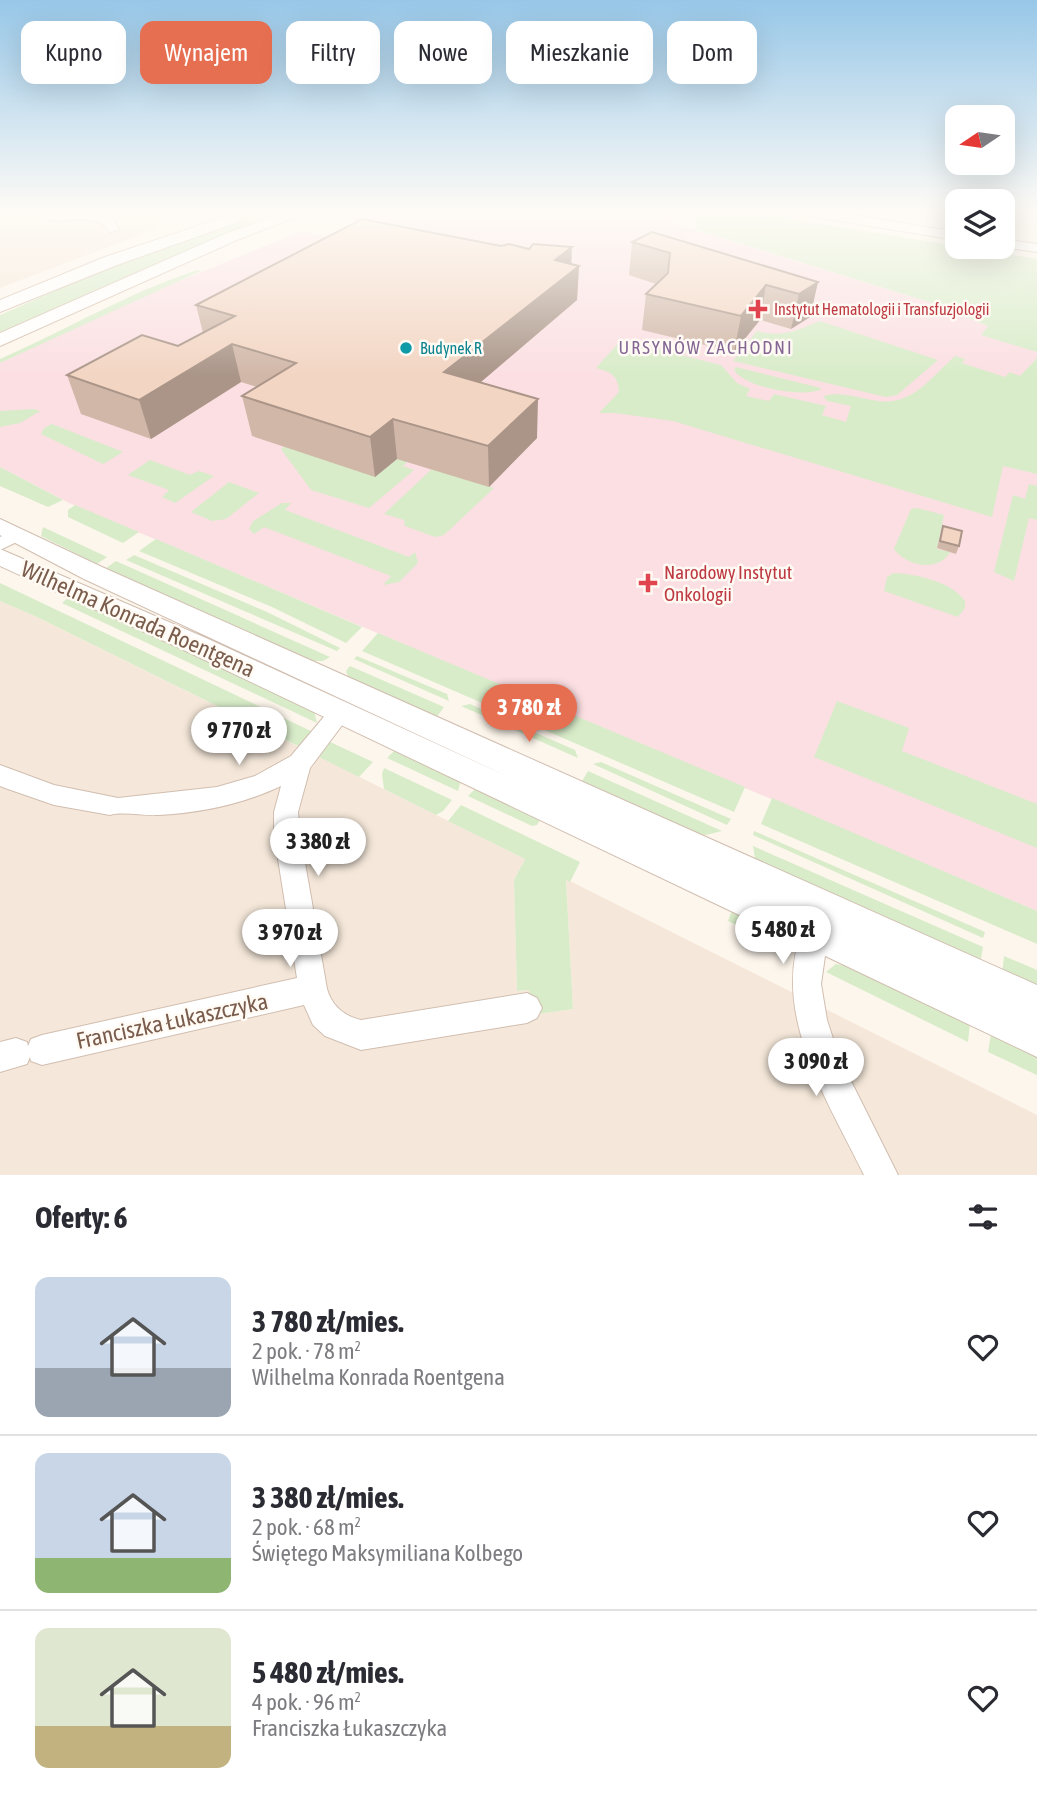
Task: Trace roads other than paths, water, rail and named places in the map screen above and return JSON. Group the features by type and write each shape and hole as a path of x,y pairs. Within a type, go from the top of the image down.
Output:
{"main road":[{"path":"0,307 101,266"},
{"path":"0,340 166,266"}],"street":[{"name":"Wilhelma Konrada Roentgena","path":"4,540 341,712 1037,1038"},
{"name":"Wilhelma Konrada Roentgena","path":"4,540 93,573 1037,1004"},
{"path":"0,775 56,797 119,805 176,805 222,796 270,779 299,763 341,712"},
{"path":"299,763 286,812 287,834 313,989 317,1005 330,1023 350,1033 361,1035 527,1008"},
{"path":"814,935 807,986 812,1021 823,1053 881,1175"},
{"name":"Franciszka Łukaszczyka","path":"20,1053 313,989"}],"place":[{"name":"Instytut Hematologii i Transfuzjologii","path":"758,309"},
{"name":"Budynek R","path":"406,348"},
{"name":"Narodowy Instytut Onkologii","path":"648,583"}],"district":[{"name":"URSYNÓW ZACHODNI","path":"706,348"}]}
